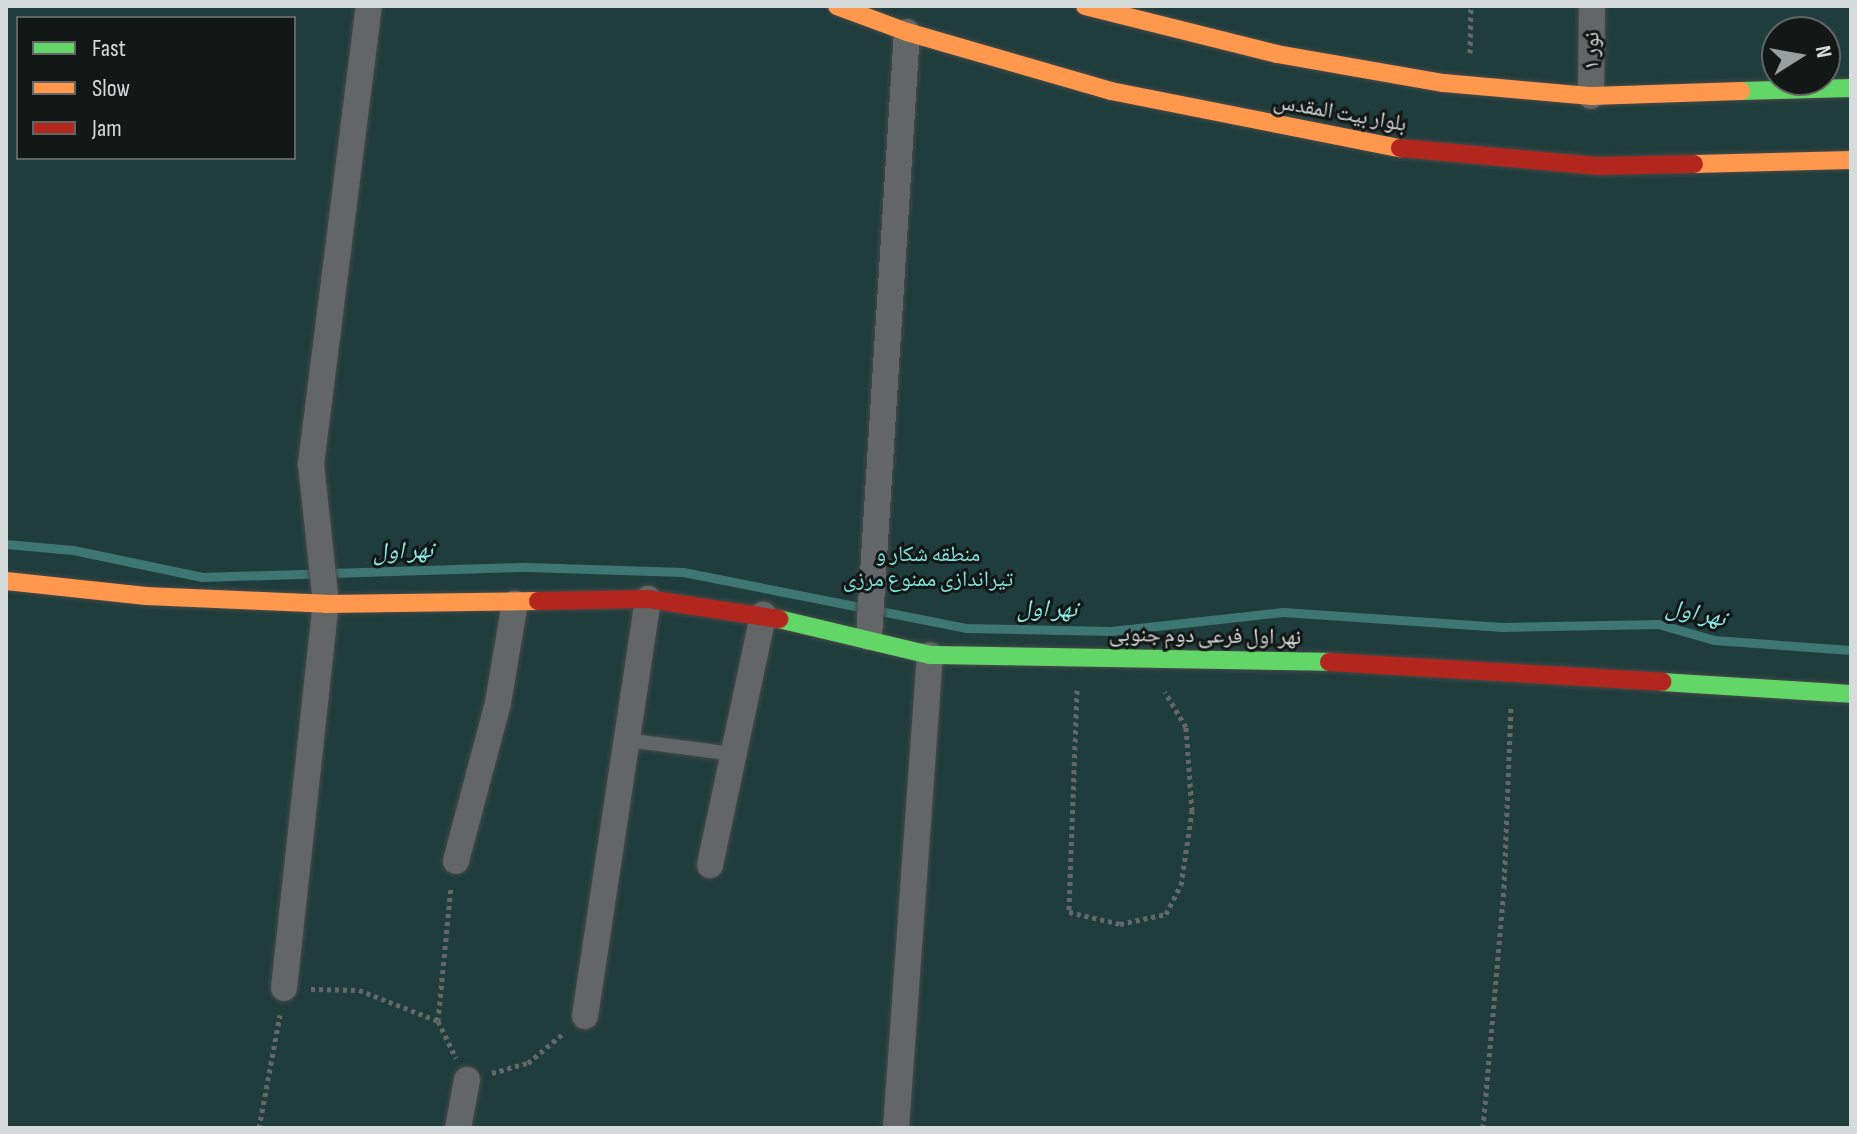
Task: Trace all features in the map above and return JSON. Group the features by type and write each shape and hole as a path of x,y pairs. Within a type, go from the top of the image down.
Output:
{"street":[{"path":"284,988 325,595 311,464 369,6"},
{"name":"بلوار بیت المقدس","path":"837,6 907,32 1111,91 1280,128 1445,155 1599,166 1851,160"},
{"path":"1085,6 1162,17 1277,54 1469,86 1591,96 1851,88"},
{"name":"نور ۱","path":"1591,96 1592,6"},
{"path":"870,630 907,32"},
{"name":"نهر اول فرعی دوم جنوبی","path":"6,581 146,596 325,595 515,603 648,599 870,630 930,655 1342,662 1512,676 1851,694"},
{"path":"585,1016 648,599"},
{"path":"456,861 498,703 515,603"},
{"path":"710,865 763,615"},
{"path":"896,1128 930,655"},
{"path":"458,1128 467,1080"}],"lane":[{"path":"627,740 733,754"}],"path":[{"path":"1469,86 1471,6"},
{"path":"1078,658 1069,912 1120,924 1166,914 1181,885 1192,811 1186,727 1145,660"},
{"path":"1483,1128 1504,888 1512,676"},
{"path":"456,861 441,952 438,1021 467,1080 528,1063 585,1016"},
{"path":"259,1128 284,988 359,990 438,1021"}],"green space":[{"name":"منطقه شکار و تیراندازی ممنوع مرزی","path":"6,6 1851,6 1851,1128 6,1128"}],"waterway":[{"name":"نهر اول","path":"6,544 73,550 202,577 527,567 683,572 965,628 1111,631 1283,612 1502,627 1658,624 1714,640 1851,650"}],"traffic: fast":[{"path":"1741,91 1851,88"},
{"path":"779,619 930,655 1329,662"},
{"path":"1662,682 1851,694"}],"traffic: slow":[{"path":"837,6 907,32 1111,91 1400,148"},
{"path":"1085,6 1277,54 1444,83 1591,96 1741,91"},
{"path":"1694,164 1851,160"},
{"path":"6,581 146,596 326,604 538,601"}],"traffic: jam":[{"path":"1400,148 1599,166 1694,164"},
{"path":"538,601 648,599 779,619"},
{"path":"1329,662 1662,682"}]}
